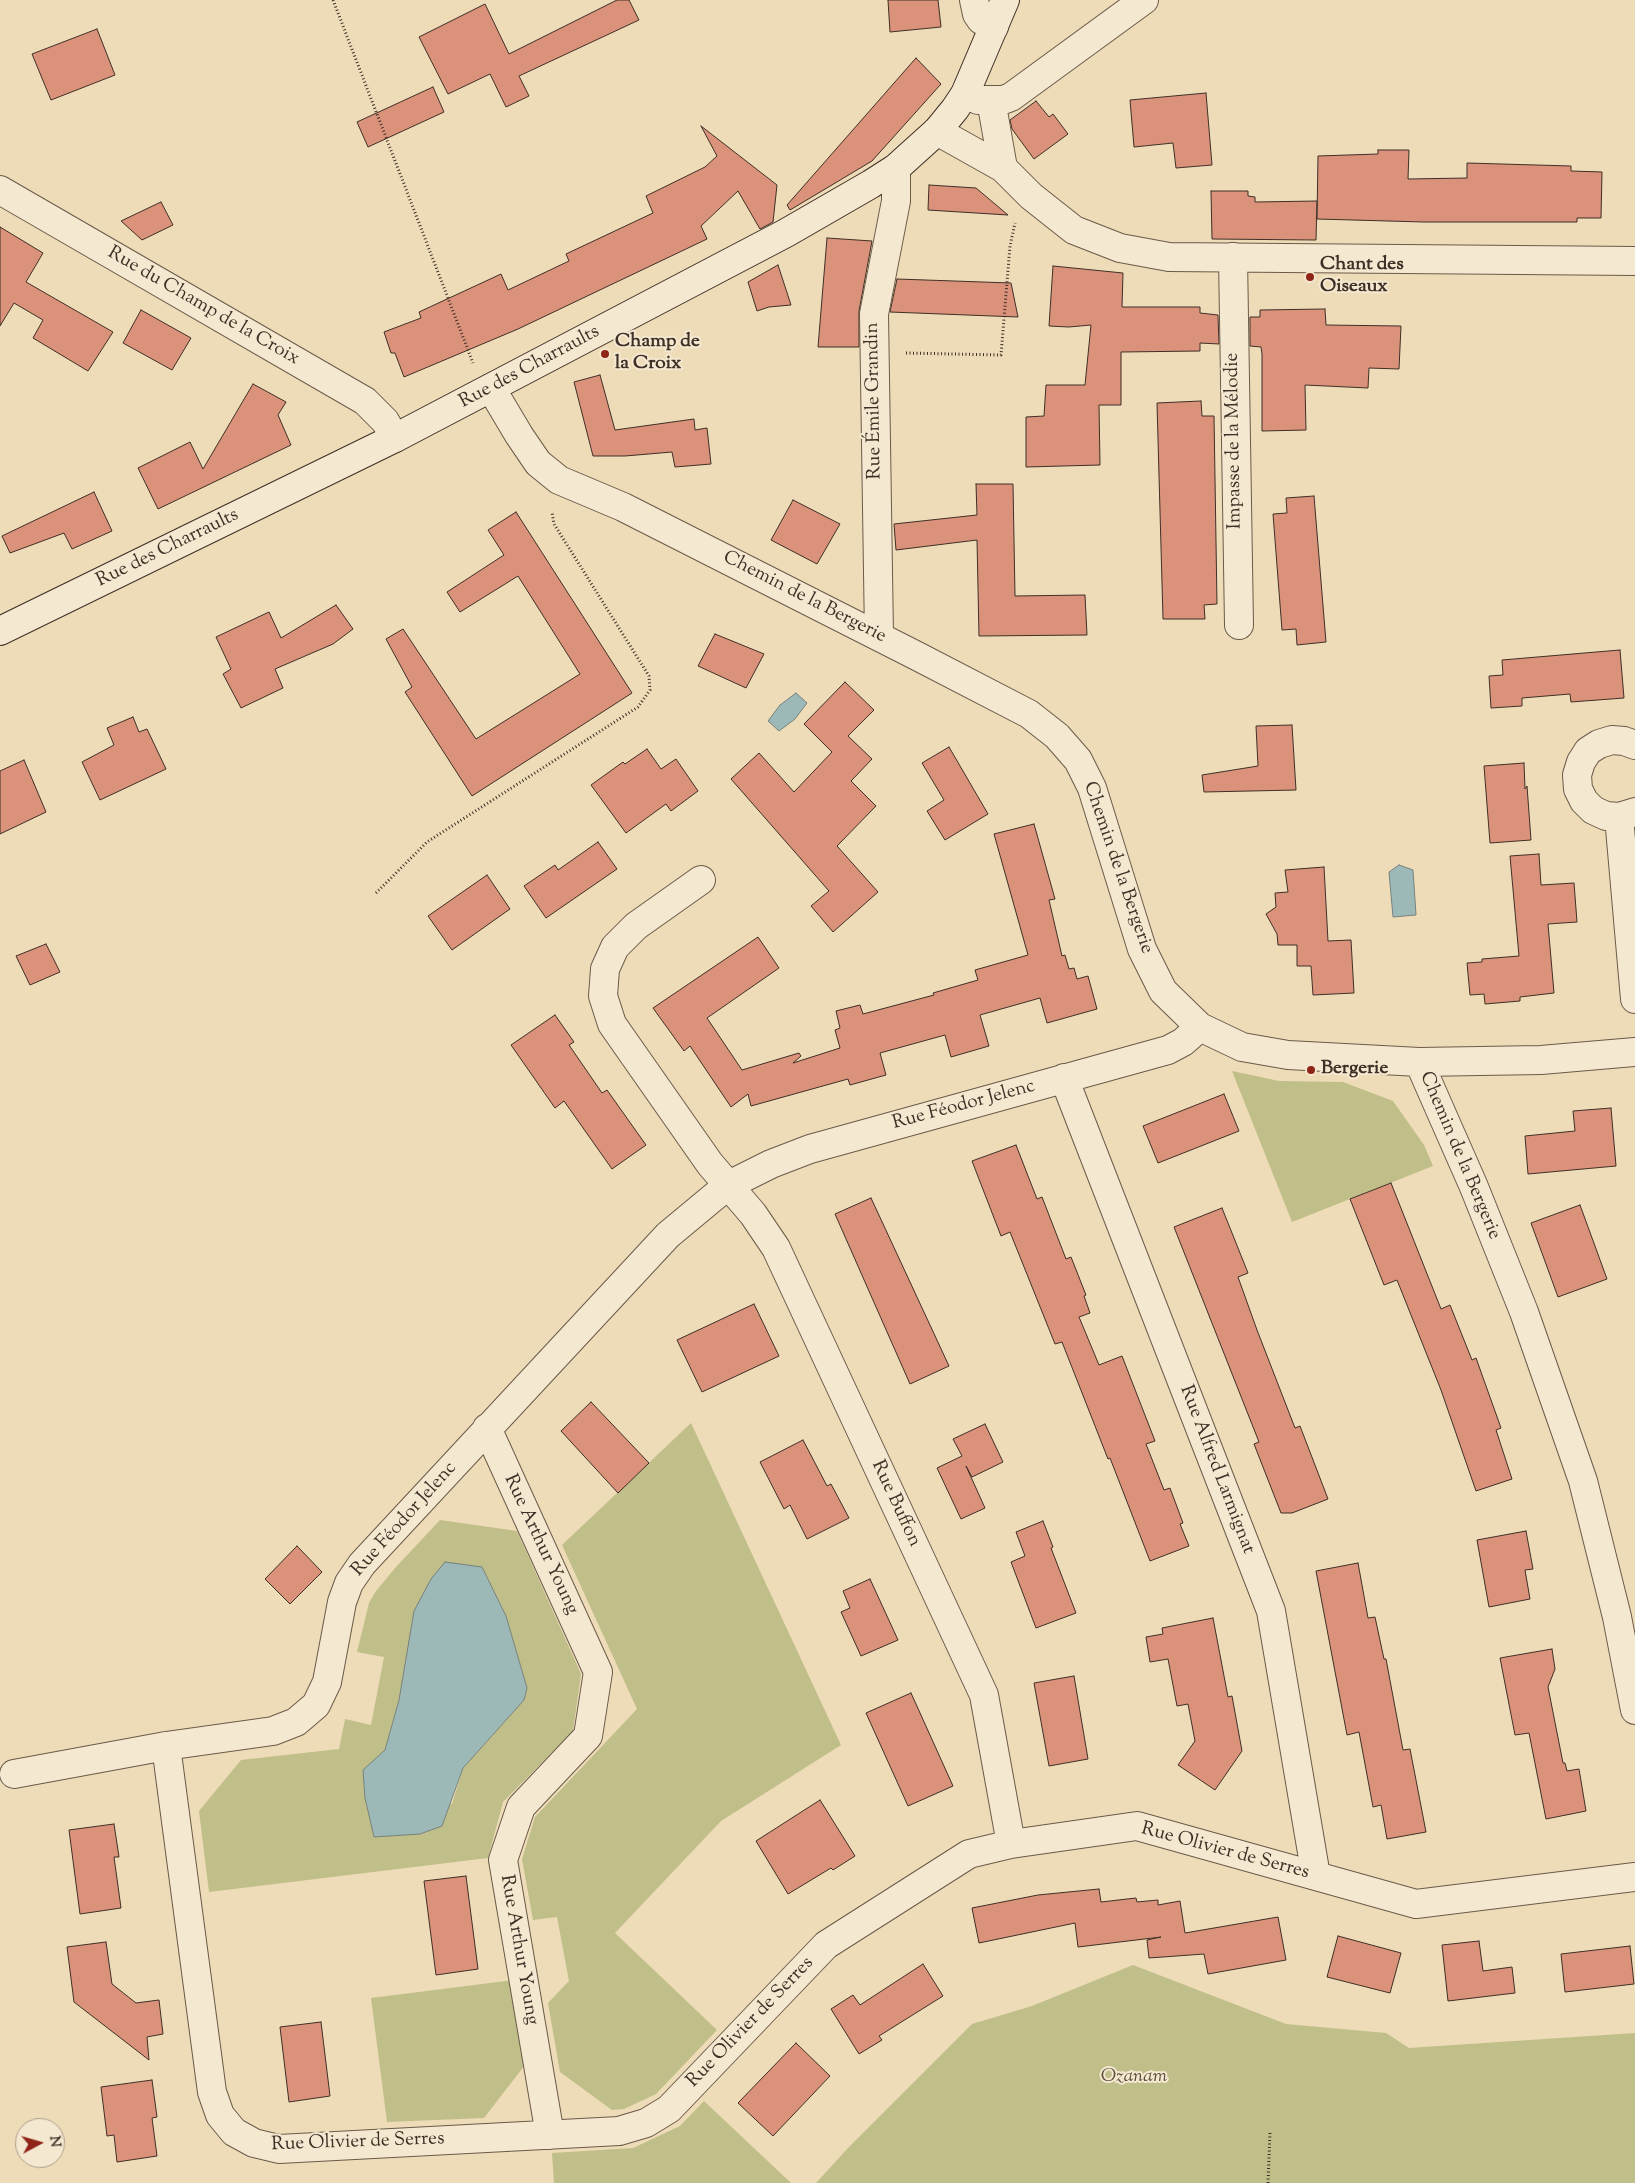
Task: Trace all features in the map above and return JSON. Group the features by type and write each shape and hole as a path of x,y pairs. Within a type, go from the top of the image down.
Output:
{"street":[{"path":"974,0 977,14 981,20 994,27"},
{"name":"Rue des Charraults","path":"0,631 395,438 786,233 896,168 978,97 994,27 1005,0"},
{"path":"1003,168 978,97 1011,97 1144,0"},
{"path":"937,131 1003,168 1031,196 1074,230 1120,248 1169,257 1635,261"},
{"name":"Rue Émile Grandin","path":"879,636 874,314 896,200 896,168"},
{"name":"Rue du Champ de la Croix","path":"0,190 365,401 385,421 395,438"},
{"name":"Impasse de la Mélodie","path":"1233,257 1238,625"},
{"name":"Chemin de la Bergerie","path":"487,389 538,463 558,480 623,507 879,636 1029,714 1057,736 1078,760 1092,788 1142,950 1163,991 1200,1027 1242,1047 1288,1054 1419,1062 1474,1187 1524,1312 1583,1481 1617,1617 1635,1710"},
{"path":"1635,744 1624,740 1612,740 1599,744 1588,751 1580,762 1578,775 1578,789 1584,801 1593,810 1606,816 1627,814 1635,1000"},
{"path":"700,880 636,926 615,947 605,969 603,996 612,1024 727,1186"},
{"name":"Rue Féodor Jelenc","path":"14,1774 166,1746 273,1731 296,1722 316,1705 327,1682 342,1602 349,1583 362,1564 668,1235 727,1186 771,1164 810,1149 1168,1050 1183,1042 1200,1027"},
{"path":"1419,1062 1541,1060 1635,1052"},
{"name":"Rue Alfred Larmignat","path":"1064,1078 1271,1611 1316,1876"},
{"name":"Rue Buffon","path":"727,1186 754,1214 776,1248 984,1695 1011,1844"},
{"name":"Rue Arthur Young","path":"487,1428 598,1672 588,1736 521,1807 503,1860 550,2135"},
{"name":"Rue Olivier de Serres","path":"166,1746 212,2092 220,2116 234,2132 254,2143 279,2148 619,2131 646,2123 669,2110 826,1945 970,1854 1011,1844 1137,1826 1416,1904 1635,1877"}],"path":[{"path":"333,0 487,389"},
{"path":"874,352 1001,354 1011,237 1019,214 1031,196"},
{"path":"376,893 427,842 638,706 650,690 649,676 554,524 551,510 553,494 558,480"},
{"path":"1268,2183 1270,2132"}],"green space":[{"path":"1232,1071 1279,1081 1343,1082 1393,1101 1424,1145 1433,1166 1292,1222"},
{"path":"691,1423 841,1745 721,1821 615,1933 717,2030 656,2094 624,2109 612,2110 560,2072 548,2003 569,1981 557,1917 533,1920 522,1859 535,1817 637,1709 562,1545"},
{"path":"440,1520 517,1531 581,1674 573,1731 503,1802 488,1858 209,1892 199,1811 241,1760 339,1749 345,1719 371,1725 384,1657 357,1652 369,1603 376,1591","holes":["482,1567 506,1616 527,1688 524,1700 463,1768 452,1804 363,1770 385,1750 399,1700"]},
{"name":"Ozanam","path":"1133,1965 1286,2024 1386,2033 1409,2048 1635,2033 1635,2183 816,2183 849,2147 972,2024 1032,2006"},
{"path":"514,1980 528,2061 484,2118 387,2122 371,1998"},
{"path":"704,2101 791,2183 554,2183 552,2153 633,2148 680,2126"}],"water":[{"path":"796,693 807,703 795,719 779,731 768,721 780,705"},
{"path":"1399,865 1413,870 1416,915 1393,917 1389,872"},
{"path":"445,1562 482,1567 506,1616 527,1688 524,1700 463,1768 442,1826 420,1834 374,1837 365,1798 363,1770 385,1750 399,1700 414,1611 431,1579"}],"building":[{"path":"617,0 629,0 639,20 519,76 529,96 506,107 490,74 448,94 419,37 485,4 509,54"},
{"path":"888,0 938,0 941,27 890,32"},
{"path":"97,29 115,75 51,100 32,54"},
{"path":"916,58 941,84 872,161 790,210 787,205"},
{"path":"433,87 444,112 368,147 357,122"},
{"path":"1206,93 1212,165 1176,168 1173,143 1134,147 1130,100"},
{"path":"1036,101 1049,117 1053,114 1068,134 1034,159 1012,129 1010,120"},
{"path":"701,126 777,185 773,222 760,229 738,191 701,226 707,239 518,329 404,377 395,353 391,353 384,332 421,318 419,312 501,274 508,290 569,261 566,254 653,213 646,196 705,167 717,156"},
{"path":"1378,150 1409,150 1408,179 1467,178 1467,163 1571,166 1571,171 1602,172 1601,218 1577,218 1577,222 1424,222 1317,219 1318,156 1378,154"},
{"path":"929,185 976,188 1008,215 928,210"},
{"path":"1211,191 1248,191 1248,196 1255,197 1255,202 1317,201 1316,240 1212,239"},
{"path":"161,202 173,225 142,240 121,221"},
{"path":"0,227 43,253 26,282 113,332 88,371 33,338 43,320 14,303 0,326"},
{"path":"827,238 872,241 859,311 859,347 818,347"},
{"path":"778,265 791,305 769,307 757,311 748,282"},
{"path":"1053,266 1123,273 1122,307 1200,307 1200,313 1218,315 1219,344 1200,343 1200,351 1121,352 1121,405 1099,405 1100,465 1026,467 1026,417 1044,416 1046,385 1085,385 1091,325 1049,326"},
{"path":"897,279 1011,283 1018,317 890,312"},
{"path":"1325,309 1326,325 1401,326 1399,369 1369,368 1368,388 1305,385 1306,430 1262,431 1262,354 1261,347 1250,346 1250,317 1260,317 1260,310"},
{"path":"141,310 191,338 172,370 123,343"},
{"path":"600,375 615,430 694,419 695,430 707,428 711,464 675,467 672,452 625,456 593,456 574,382"},
{"path":"253,384 286,402 278,415 291,445 158,509 138,468 190,442 203,469"},
{"path":"1201,401 1202,416 1214,416 1217,604 1204,605 1205,619 1163,619 1157,403"},
{"path":"976,484 1013,484 1015,596 1085,595 1087,635 979,636 977,540 896,550 894,524 977,515"},
{"path":"94,492 112,531 72,549 64,533 10,553 2,536"},
{"path":"1314,496 1326,642 1297,645 1296,629 1282,630 1273,514 1287,513 1286,498"},
{"path":"793,500 840,524 817,564 771,540"},
{"path":"516,512 632,693 472,796 405,692 412,687 386,639 403,629 476,739 580,674 518,576 460,612 447,592 504,555 488,530"},
{"path":"336,605 353,629 333,644 275,669 283,688 241,708 223,674 231,669 216,637 269,612 281,638"},
{"path":"715,634 764,654 746,688 698,666"},
{"path":"1620,650 1624,698 1571,702 1570,694 1522,698 1522,706 1491,708 1489,676 1503,675 1502,660"},
{"path":"845,682 874,710 848,736 872,759 851,781 876,806 837,846 878,892 833,932 811,906 829,891 731,779 759,753 794,792 832,752 804,724"},
{"path":"133,717 139,732 147,729 166,769 100,800 82,762 114,745 107,728"},
{"path":"1292,725 1296,790 1204,792 1202,775 1258,766 1256,726"},
{"path":"949,747 988,814 945,840 927,811 944,800 922,763"},
{"path":"647,749 661,769 676,759 698,791 671,811 666,804 626,833 591,785 623,762 625,764"},
{"path":"24,760 46,812 0,834 0,771"},
{"path":"1524,763 1531,840 1490,843 1484,766"},
{"path":"1034,824 1055,899 1049,900 1062,956 1065,955 1069,969 1074,968 1077,979 1088,976 1097,1009 1047,1023 1040,998 980,1015 989,1046 951,1057 945,1035 880,1053 886,1075 850,1085 848,1079 751,1106 748,1094 731,1107 690,1046 684,1051 653,1008 758,937 779,968 707,1018 742,1070 799,1053 801,1056 793,1063 840,1048 835,1030 840,1028 836,1011 860,1005 863,1014 934,995 933,993 978,980 975,970 1028,955 994,834"},
{"path":"598,842 617,869 546,918 524,886 555,865 558,870"},
{"path":"1539,854 1541,885 1574,883 1577,922 1548,924 1554,993 1520,997 1520,1001 1485,1004 1484,994 1470,995 1467,963 1482,962 1482,959 1519,956 1510,856"},
{"path":"1324,867 1328,941 1351,940 1354,993 1313,995 1311,966 1297,966 1297,945 1278,945 1277,934 1266,914 1276,907 1275,893 1288,892 1285,870"},
{"path":"487,875 510,909 452,950 428,916"},
{"path":"46,944 60,972 30,985 16,956"},
{"path":"555,1015 574,1042 569,1045 602,1093 607,1090 646,1145 612,1169 564,1101 555,1108 511,1045"},
{"path":"1224,1094 1239,1131 1158,1163 1143,1126"},
{"path":"1611,1108 1616,1166 1528,1174 1525,1136 1575,1131 1573,1111"},
{"path":"1016,1145 1037,1199 1042,1197 1066,1259 1071,1257 1086,1295 1084,1296 1090,1313 1079,1317 1099,1365 1122,1356 1155,1441 1146,1444 1164,1490 1170,1488 1183,1523 1180,1524 1189,1546 1150,1561 1062,1342 1055,1344 1010,1232 1001,1236 972,1161"},
{"path":"1391,1183 1441,1309 1450,1305 1472,1360 1476,1358 1501,1428 1496,1430 1512,1479 1476,1491 1441,1390 1397,1280 1384,1285 1350,1199"},
{"path":"871,1198 949,1366 910,1384 835,1214"},
{"path":"1580,1205 1607,1279 1558,1297 1531,1223"},
{"path":"1222,1208 1248,1273 1238,1277 1257,1330 1295,1428 1300,1426 1328,1499 1292,1513 1281,1513 1254,1444 1259,1442 1174,1227"},
{"path":"754,1304 779,1356 702,1392 677,1340"},
{"path":"591,1402 649,1463 618,1493 561,1431"},
{"path":"985,1424 1003,1462 972,1477 966,1466 985,1508 961,1519 937,1468 962,1456 953,1439"},
{"path":"803,1440 827,1486 831,1484 849,1518 807,1539 790,1505 784,1509 760,1462"},
{"path":"1043,1521 1053,1547 1051,1548 1076,1613 1036,1628 1011,1562 1025,1556 1016,1532"},
{"path":"1526,1531 1533,1569 1525,1570 1530,1599 1489,1607 1477,1540"},
{"path":"297,1546 322,1572 290,1604 265,1579"},
{"path":"1358,1563 1368,1618 1375,1617 1384,1659 1386,1659 1403,1750 1410,1749 1426,1832 1387,1839 1381,1805 1373,1807 1359,1732 1347,1735 1316,1571"},
{"path":"870,1579 898,1640 861,1656 841,1612 850,1608 843,1591"},
{"path":"1213,1618 1228,1697 1232,1696 1242,1751 1215,1790 1178,1765 1195,1741 1188,1704 1177,1706 1168,1659 1150,1662 1146,1637 1163,1634 1162,1628"},
{"path":"1552,1649 1555,1669 1548,1687 1563,1763 1565,1763 1567,1771 1579,1769 1586,1811 1546,1819 1529,1733 1515,1735 1500,1658"},
{"path":"1074,1676 1088,1759 1049,1766 1034,1683"},
{"path":"911,1693 953,1786 908,1806 866,1713"},
{"path":"820,1800 855,1856 788,1894 756,1841"},
{"path":"114,1824 119,1857 114,1857 121,1908 80,1914 69,1830"},
{"path":"466,1876 478,1969 436,1975 424,1881"},
{"path":"1099,1889 1101,1902 1136,1898 1137,1902 1158,1900 1158,1905 1180,1901 1185,1933 1278,1917 1286,1960 1208,1974 1204,1954 1149,1958 1147,1940 1161,1937 1078,1947 1075,1923 979,1943 972,1908 1038,1895"},
{"path":"1338,1936 1401,1953 1390,1993 1327,1977"},
{"path":"1479,1941 1483,1971 1512,1967 1515,1993 1448,2001 1442,1945"},
{"path":"106,1942 112,1984 136,2003 159,2000 163,2034 147,2037 149,2060 74,2002 67,1947"},
{"path":"1630,1946 1634,1984 1565,1992 1561,1954"},
{"path":"923,1964 943,1996 879,2036 882,2040 859,2054 831,2009 853,1995 860,2005"},
{"path":"321,2022 330,2096 289,2102 280,2027"},
{"path":"796,2043 830,2076 773,2136 738,2103"},
{"path":"152,2080 157,2117 152,2118 157,2156 117,2162 114,2135 107,2136 101,2087"}],"place":[{"name":"Chant des Oiseaux","path":"1310,277"},
{"name":"Champ de la Croix","path":"605,354"},
{"name":"Bergerie","path":"1311,1070"}]}
